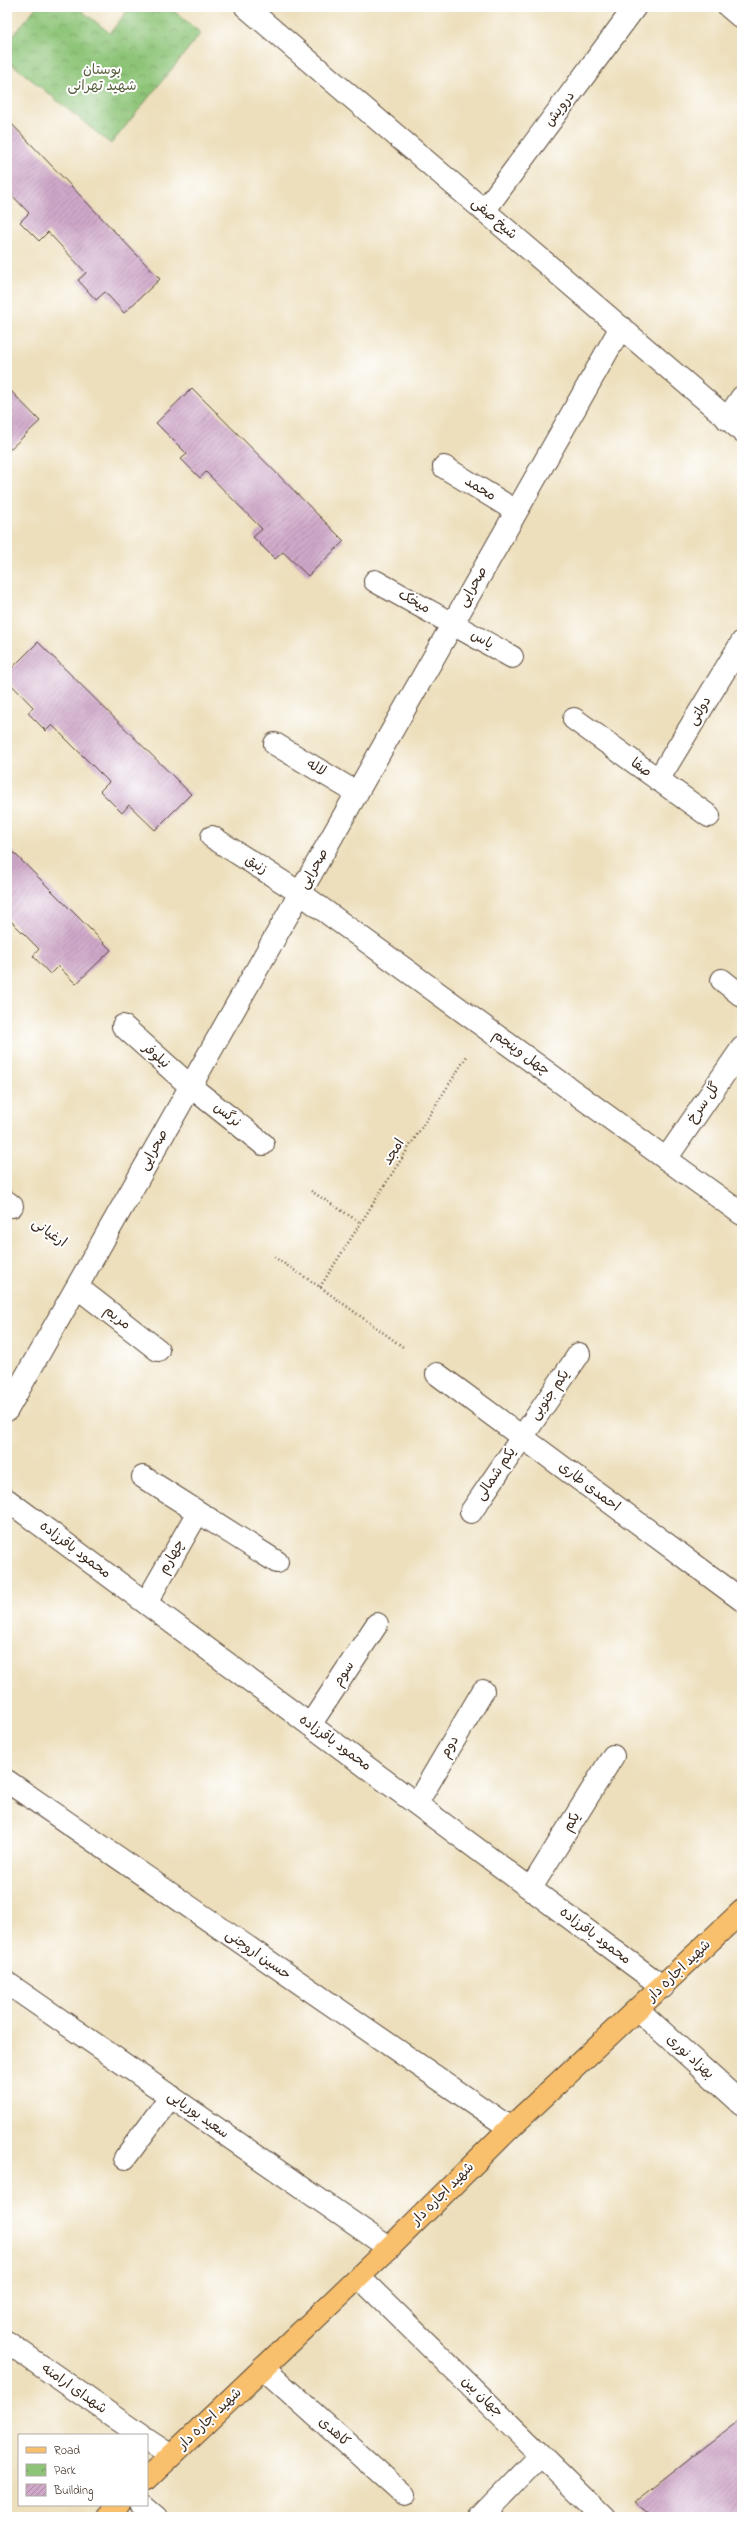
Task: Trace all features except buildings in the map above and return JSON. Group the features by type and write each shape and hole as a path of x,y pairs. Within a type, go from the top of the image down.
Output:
{"main road":[{"name":"شهید اجاره دار","path":"148,2478 389,2248 510,2128 663,1987 742,1911"},
{"path":"107,2517 118,2506"}],"street":[{"name":"شیخ صفی","path":"246,7 735,425"},
{"name":"درویش","path":"484,211 635,7"},
{"path":"729,7 742,18"},
{"name":"صحرایی","path":"7,1410 621,327"},
{"path":"735,425 742,397"},
{"name":"محمد","path":"444,467 516,511"},
{"name":"میخک","path":"376,580 453,623"},
{"name":"یاس","path":"453,623 512,657"},
{"name":"دولتی","path":"658,780 742,642"},
{"name":"صفا","path":"574,719 709,816"},
{"name":"لاله","path":"275,744 357,793"},
{"name":"زنبق","path":"212,837 300,893"},
{"name":"چهل وپنجم","path":"300,893 742,1214"},
{"path":"722,980 742,996"},
{"name":"نیلوفر","path":"122,1026 190,1086"},
{"name":"گل سرخ","path":"666,1159 742,1048"},
{"name":"نرگس","path":"190,1086 263,1144"},
{"name":"مریم","path":"77,1287 158,1350"},
{"name":"یکم جنوبی","path":"521,1436 579,1354"},
{"name":"احمدی طاری","path":"436,1374 742,1600"},
{"name":"یکم شمالی","path":"471,1512 521,1436"},
{"path":"142,1477 277,1562"},
{"name":"محمود باقرزاده","path":"7,1500 663,1987"},
{"name":"چهارم","path":"146,1603 198,1512"},
{"name":"سوم","path":"310,1725 377,1624"},
{"name":"دوم","path":"417,1803 483,1691"},
{"name":"یکم","path":"531,1888 613,1756"},
{"name":"حسین اروجنی","path":"7,1781 510,2128"},
{"name":"سعید بوریایی","path":"7,1984 389,2248"},
{"name":"بهزاد نوری","path":"638,2010 742,2104"},
{"path":"125,2158 171,2096"},
{"name":"جهان‌ بین","path":"359,2277 604,2517"},
{"name":"شهدای ارامنه","path":"7,2342 139,2434"},
{"name":"کاهدی","path":"263,2368 404,2495"},
{"path":"148,2441 171,2456"},
{"path":"481,2517 541,2455"},
{"path":"142,2506 155,2517"}],"path":[{"name":"امجد","path":"320,1287 485,1027"},
{"path":"312,1191 361,1223"},
{"name":"ارغیانی","path":"9,1204 91,1263"},
{"path":"274,1257 320,1287 403,1347"}],"green space":[{"name":"بوستان شهید تهرانی","path":"36,7 77,7 110,33 130,7 169,7 201,33 111,144 7,60 7,43"}]}
